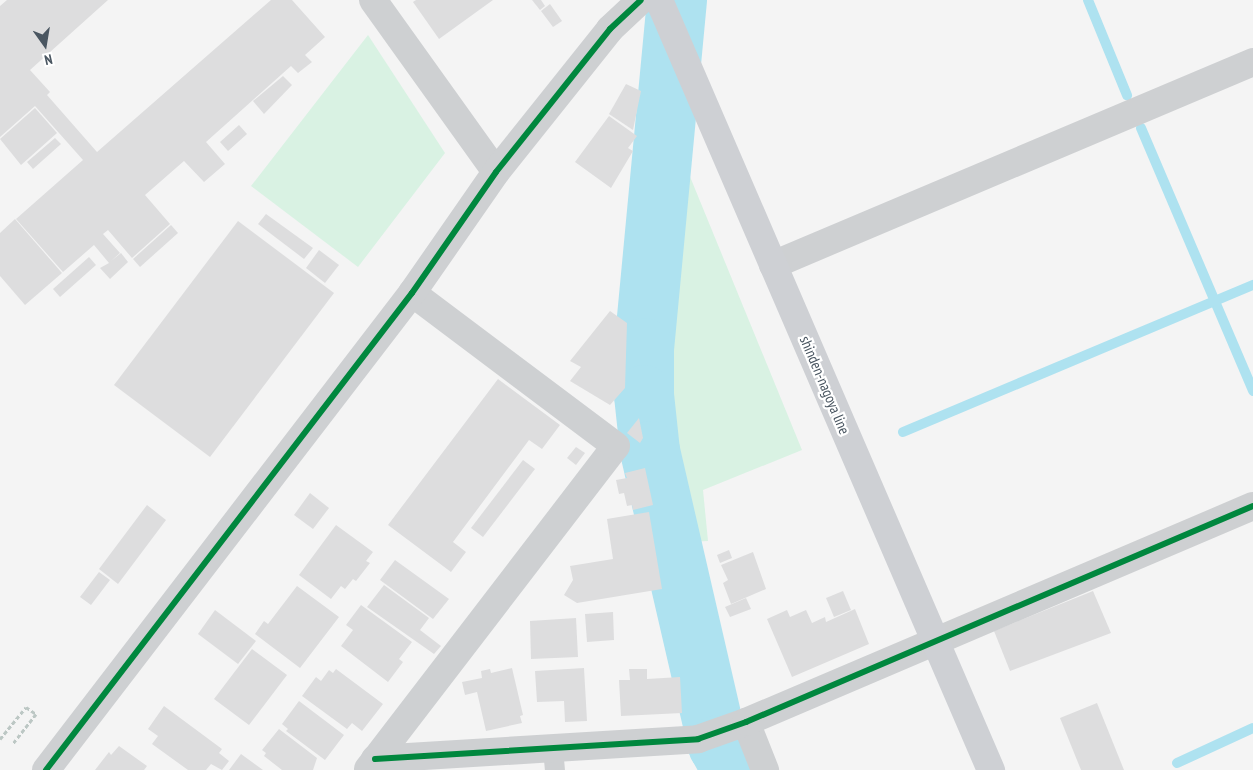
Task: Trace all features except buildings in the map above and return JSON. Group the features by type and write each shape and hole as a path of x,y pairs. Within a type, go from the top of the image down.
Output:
{"main road":[{"name":"shinden-nagoya line","path":"659,0 991,770"}],"street":[{"path":"373,0 496,172"},
{"path":"46,770 412,293 496,172 610,29 641,0"},
{"path":"774,265 1253,62"},
{"path":"371,765 616,446 412,293"},
{"path":"371,765 554,759 698,738 740,724 934,639 1253,506"},
{"path":"740,724 765,770"}],"path":[{"path":"0,739 26,707 36,714 13,743"}],"green space":[{"path":"368,35 445,153 358,267 251,186"},
{"path":"684,162 802,450 703,490 708,541 687,542 660,408 660,362 676,175"}],"waterway":[{"path":"677,0 644,348 644,395 650,451 718,745 732,770"},
{"path":"1088,0 1127,95"},
{"path":"1141,128 1253,391"},
{"path":"903,432 1253,285"},
{"path":"1177,763 1253,728"}],"cycle path":[{"path":"46,770 412,293 496,172 610,29 641,0"},
{"path":"375,759 698,739 746,722 1253,506"}]}
